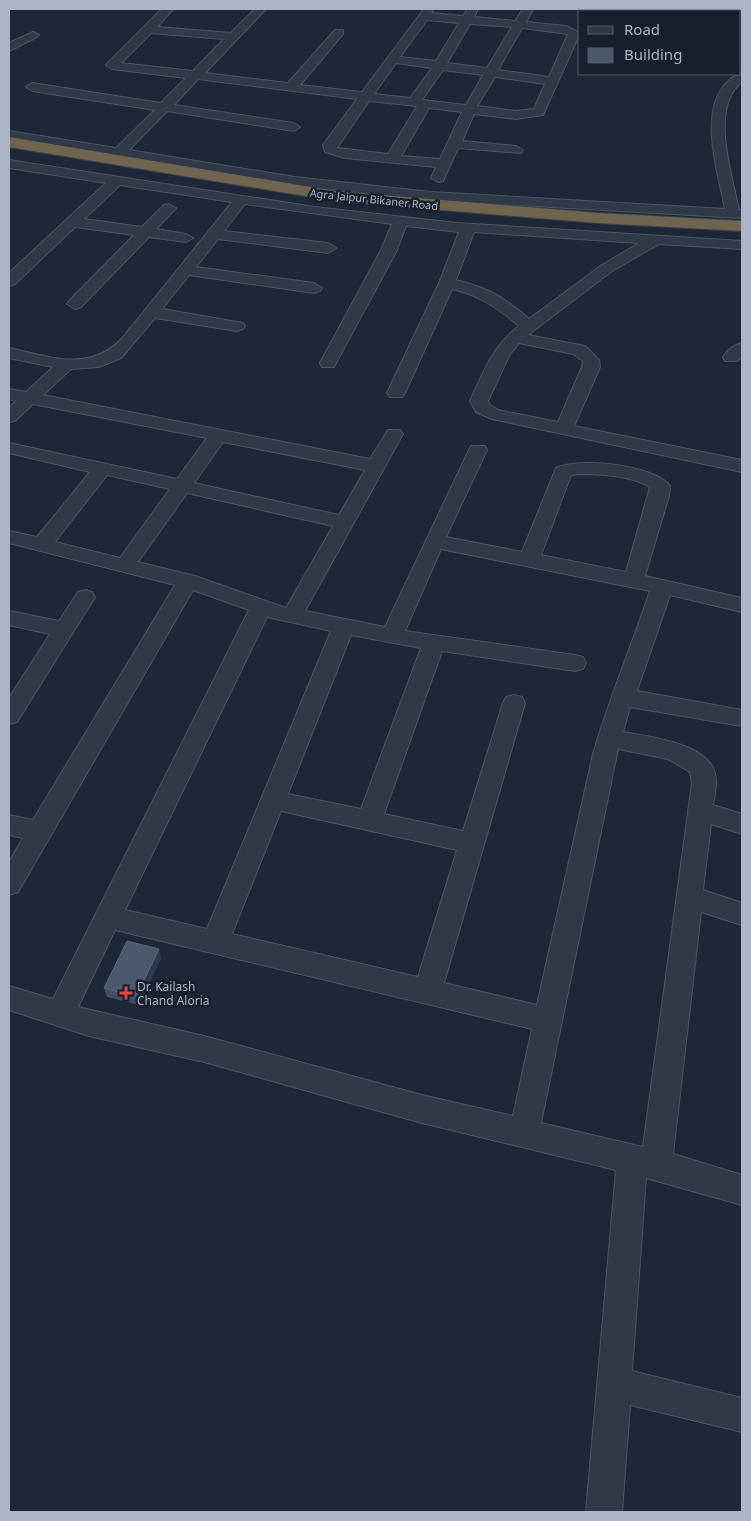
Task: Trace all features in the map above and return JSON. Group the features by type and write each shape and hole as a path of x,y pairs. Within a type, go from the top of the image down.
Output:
{"highway":[{"name":"Agra Jaipur Bikaner Road","path":"9,142 75,149 335,196 598,218 739,218"},
{"name":"Agra Jaipur Bikaner Road","path":"9,152 266,195 387,211 603,228 742,235"}],"street":[{"path":"168,9 112,65 290,88 365,97 419,104 516,115 535,114 541,109 574,32 520,25 470,14 426,12 365,97 330,145 330,149 334,152 345,154 444,164"},
{"path":"120,152 261,9"},
{"path":"430,196 469,110 528,9"},
{"path":"392,159 419,104 470,14"},
{"path":"147,29 235,37"},
{"path":"290,88 339,32"},
{"path":"9,48 33,35"},
{"path":"392,59 553,81"},
{"path":"9,135 75,149 120,152 295,180 430,196 739,218 716,122 721,100 726,90 742,76"},
{"path":"32,87 294,127"},
{"path":"454,144 516,150"},
{"path":"9,164 115,182 401,221 468,228 742,245"},
{"path":"9,281 115,182"},
{"path":"9,353 39,360 68,363 102,361 118,352 241,200"},
{"path":"75,304 169,208"},
{"path":"328,363 389,250 401,221"},
{"path":"72,222 186,238"},
{"path":"396,393 446,283 468,228"},
{"path":"214,234 328,248"},
{"path":"655,240 608,268 521,331 502,352 479,401 482,408 492,414 742,466"},
{"path":"186,270 314,288"},
{"path":"446,283 480,291 510,310 521,331 579,350 591,360 591,367 564,428"},
{"path":"147,317 237,326"},
{"path":"9,417 68,363"},
{"path":"9,394 375,466"},
{"path":"292,616 394,434"},
{"path":"126,564 218,436"},
{"path":"9,466 15,450 343,522"},
{"path":"392,636 434,541 478,450"},
{"path":"529,560 563,472 567,469 580,468 647,478 660,486 659,496 633,580"},
{"path":"42,545 102,469"},
{"path":"9,537 126,564 188,581 261,608 292,616 392,636 575,663"},
{"path":"434,541 662,586 742,605"},
{"path":"9,884 188,581"},
{"path":"524,1132 610,739 662,586"},
{"path":"9,716 85,597"},
{"path":"60,1014 261,608"},
{"path":"9,618 64,629"},
{"path":"215,942 344,626"},
{"path":"369,822 434,642"},
{"path":"623,697 742,718"},
{"path":"428,992 514,702"},
{"path":"604,1512 616,1384 644,1162 690,897 704,783 701,768 689,758 675,752 610,739"},
{"path":"273,800 472,843"},
{"path":"701,811 742,824"},
{"path":"9,824 40,832"},
{"path":"690,897 742,914"},
{"path":"108,918 549,1020"},
{"path":"9,998 116,1030 204,1049 422,1109 644,1162 742,1190"},
{"path":"616,1384 742,1415"}],"building":[{"path":"127,941 159,949 136,997 104,988"}],"place":[{"name":"Dr. Kailash Chand Aloria","path":"126,993"}]}
